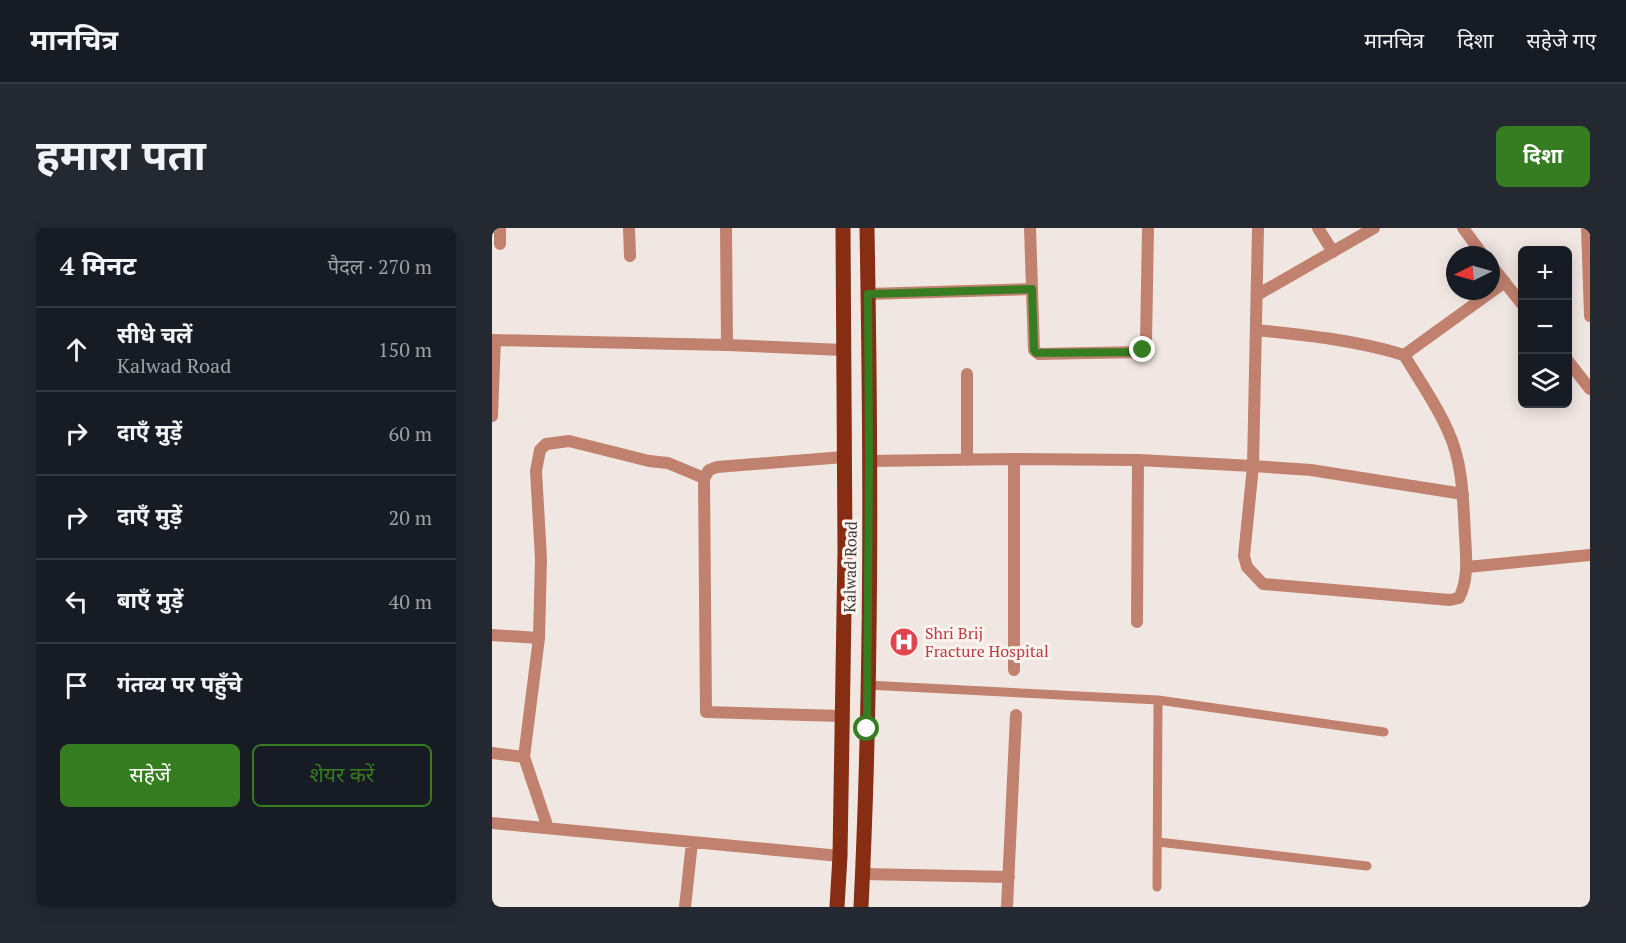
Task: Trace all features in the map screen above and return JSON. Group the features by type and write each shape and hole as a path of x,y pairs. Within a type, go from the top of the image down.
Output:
{"main road":[{"name":"Kalwad Road","path":"837,907 842,716 843,228"},
{"name":"Kalwad Road","path":"861,907 867,685 869,461 867,228"}],"street":[{"path":"500,228 500,244"},
{"path":"629,228 630,256"},
{"path":"726,228 727,345"},
{"path":"1029,228 1034,350 1036,353 1140,352 1146,346 1148,228"},
{"path":"1256,330 1371,346 1404,355 1448,431 1459,464 1467,567 1463,590 1459,598 1450,600 1263,584 1248,567 1244,555 1253,466 1258,228"},
{"path":"1318,228 1333,252"},
{"path":"1257,295 1374,228"},
{"path":"1463,228 1476,246"},
{"path":"1587,228 1590,316"},
{"path":"1500,276 1519,300"},
{"path":"1404,355 1505,282"},
{"path":"868,294 1032,289"},
{"path":"492,416 493,340 843,350"},
{"path":"1572,366 1590,389"},
{"path":"967,374 967,460"},
{"path":"548,828 524,757 539,638 541,559 536,471 540,450 546,444 569,441 649,461 668,463 704,478"},
{"path":"842,716 706,712 704,478 709,470 717,466 844,457"},
{"path":"1014,459 1014,670"},
{"path":"869,461 1138,460 1253,466 1311,470 1463,494"},
{"path":"1137,622 1138,460"},
{"path":"1467,567 1590,555"},
{"path":"492,635 539,638"},
{"path":"1007,907 1016,715"},
{"path":"492,753 524,757"},
{"path":"492,823 840,856"},
{"path":"684,907 692,842"},
{"path":"862,874 1009,877"}],"lane":[{"path":"867,685 1158,700 1384,732"},
{"path":"1157,887 1158,700"},
{"path":"1158,842 1367,866"}],"place":[{"name":"Shri Brij Fracture Hospital","path":"904,642"}],"route":[{"path":"867,729 868,294 1032,289 1034,350 1036,353 1140,352 1143,350"}]}
